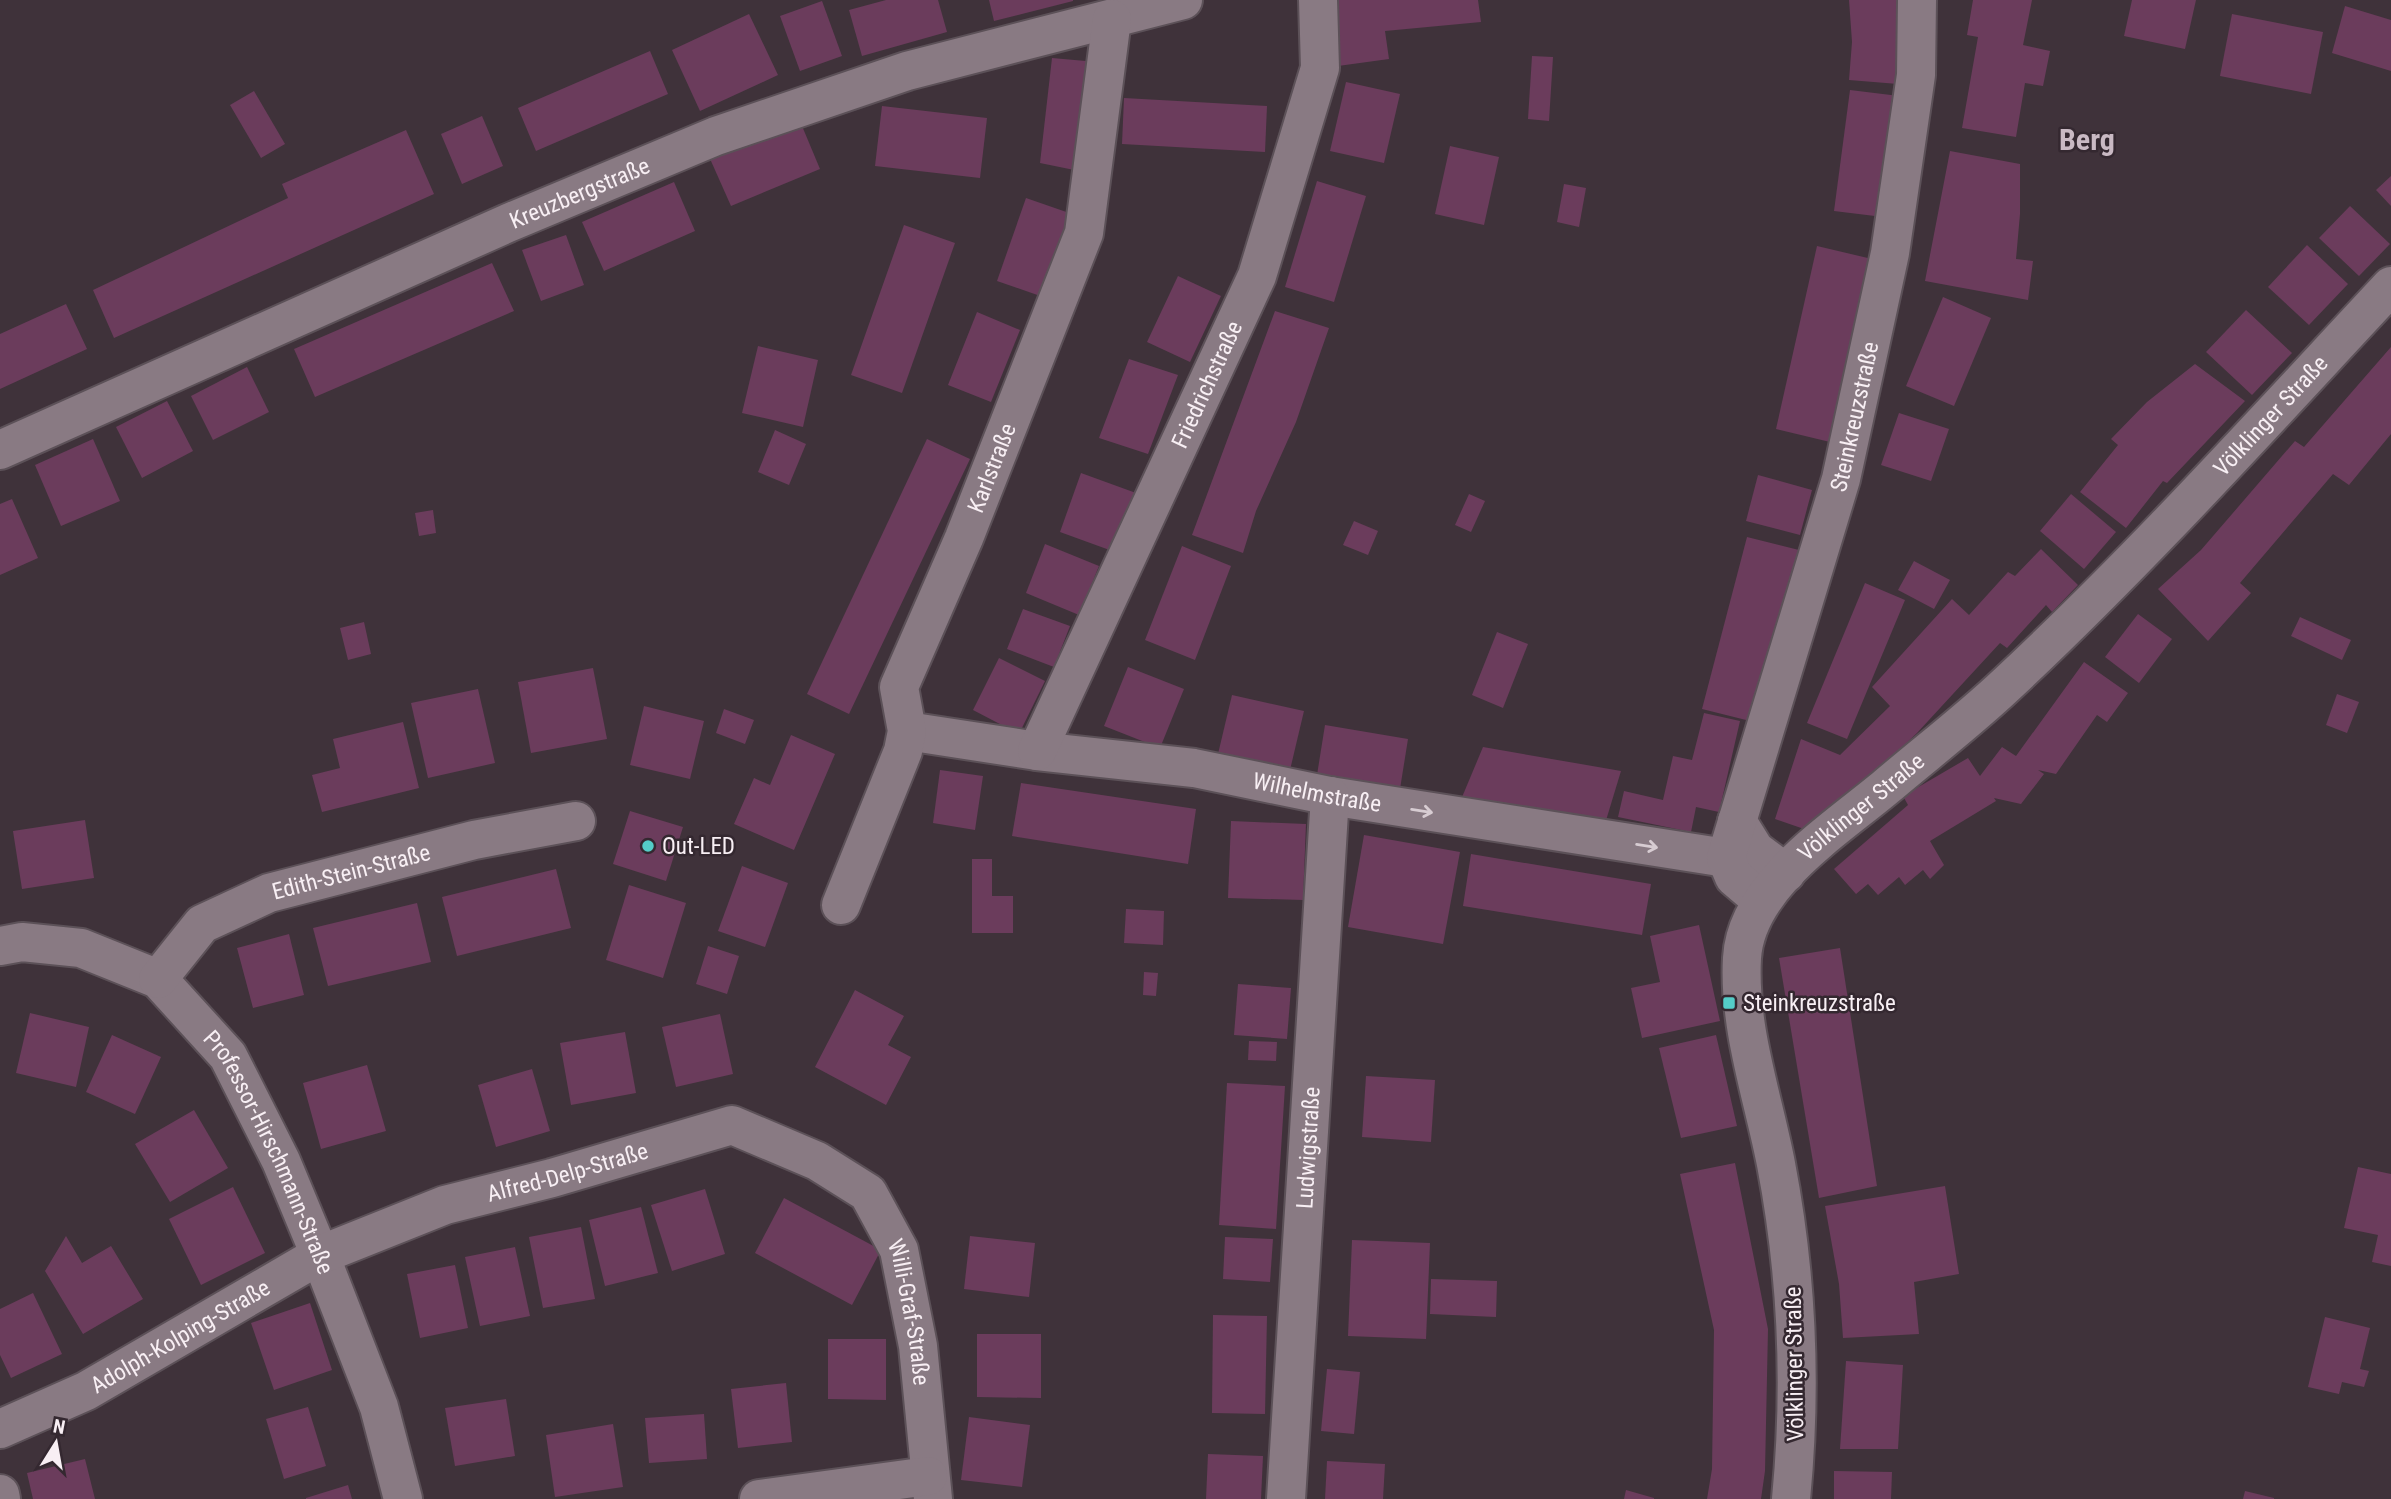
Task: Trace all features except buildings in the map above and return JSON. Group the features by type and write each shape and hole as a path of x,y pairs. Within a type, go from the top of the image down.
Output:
{"street":[{"name":"Kreuzbergstraße","path":"0,450 496,228 716,136 907,71 1183,0"},
{"name":"Friedrichstraße","path":"1037,751 1257,276 1320,68 1318,0"},
{"name":"Steinkreuzstraße","path":"1726,858 1844,466 1890,253 1916,75 1917,0"},
{"name":"Karlstraße","path":"841,905 903,751 907,731 899,687 964,538 1083,233 1112,19"},
{"name":"Völklinger Straße","path":"1791,1499 1797,1442 1795,1286 1776,1166 1747,1028 1742,957 1749,927 1773,886 2006,685 2205,485 2391,286"},
{"name":"Wilhelmstraße","path":"907,731 1037,751 1194,768 1330,796 1726,858"},
{"name":"Ludwigstraße","path":"1286,1499 1330,796"},
{"name":"Edith-Stein-Straße","path":"158,979 202,924 269,892 474,840 576,821"},
{"path":"1737,821 1773,886"},
{"path":"1726,858 1734,877 1773,886"},
{"name":"Professor-Hirschmann-Straße","path":"0,946 22,942 81,948 158,979 228,1056 281,1161 320,1255 379,1407 403,1499"},
{"name":"Alfred-Delp-Straße","path":"320,1255 445,1205 552,1178 732,1125 817,1161"},
{"name":"Willi-Graf-Straße","path":"817,1161 868,1193 899,1250 918,1346 930,1488"},
{"name":"Adolph-Kolping-Straße","path":"0,1429 86,1391 320,1255"},
{"path":"759,1499 930,1488"}],"place":[{"name":"Out-LED","path":"648,846"},
{"name":"Steinkreuzstraße","path":"1729,1003"}],"district":[{"name":"Berg","path":"2087,140"}]}
